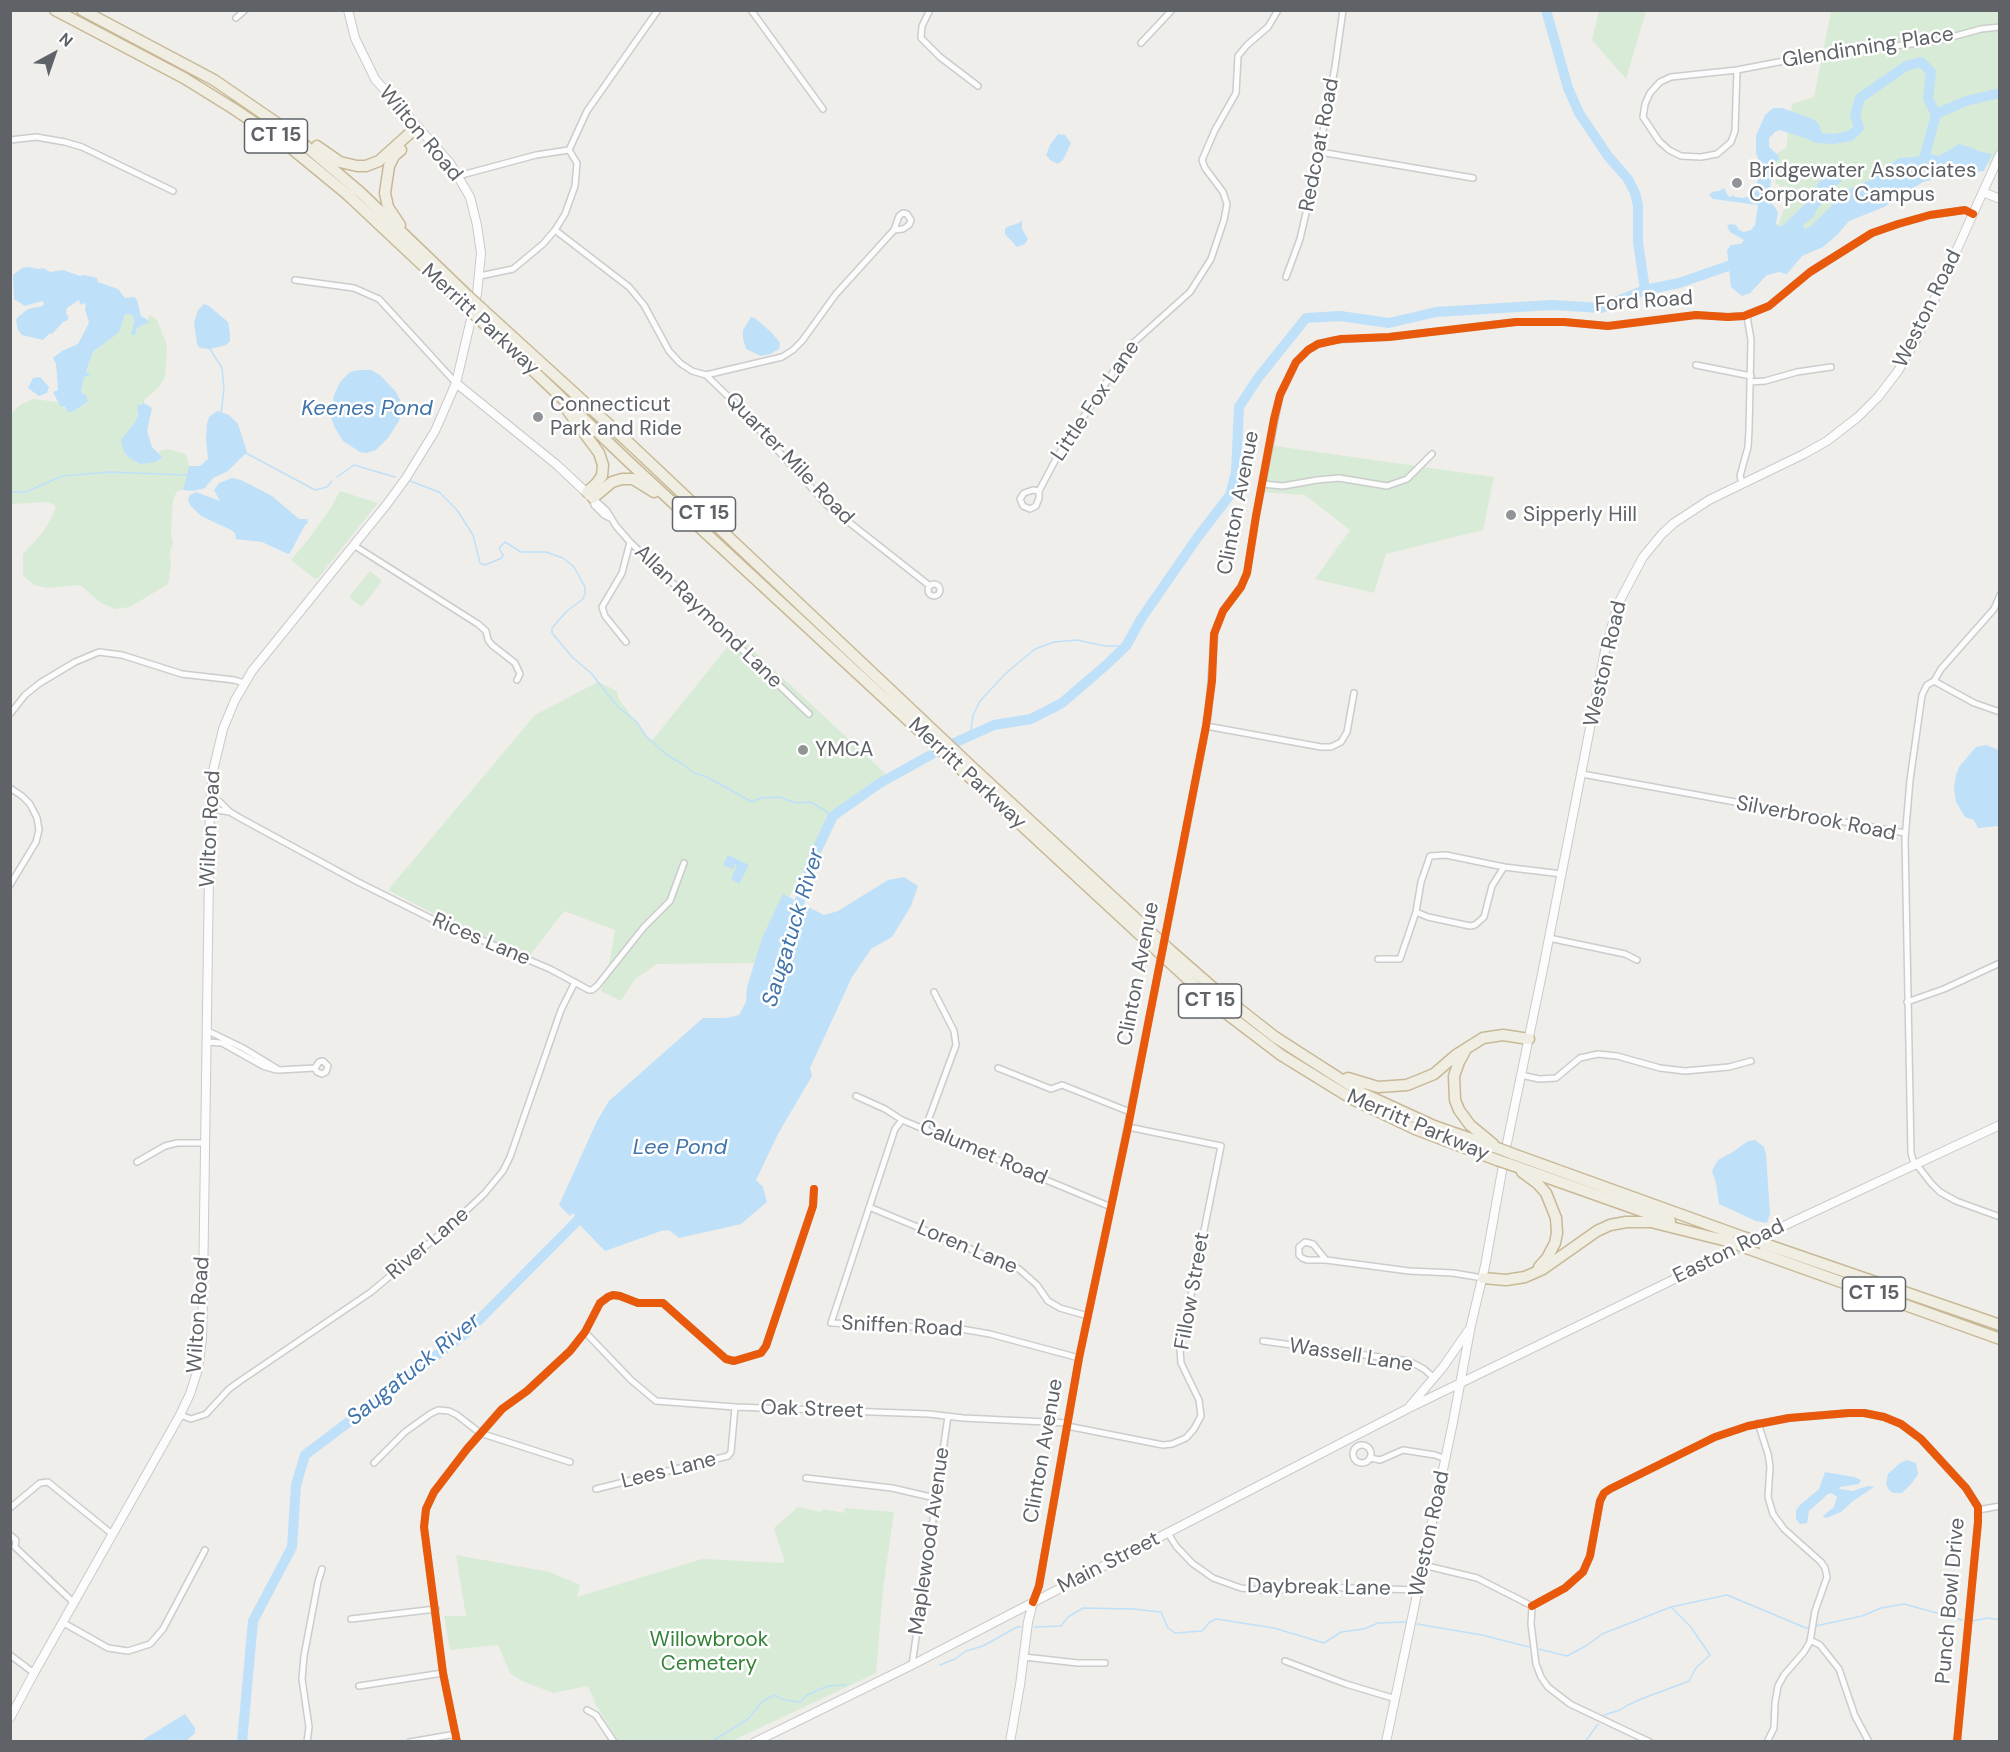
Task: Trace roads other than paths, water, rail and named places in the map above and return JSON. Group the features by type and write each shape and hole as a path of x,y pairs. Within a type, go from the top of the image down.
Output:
{"highway":[{"name":"Merritt Parkway","path":"55,10 193,83 286,144 348,195 628,442 1186,979 1245,1029 1297,1066 1354,1100 1415,1129 1499,1154"},
{"name":"Merritt Parkway","path":"82,10 214,80 310,148 361,193 438,268 467,301"},
{"path":"214,80 258,105 331,156 348,165 366,166 379,161 418,129"},
{"path":"418,129 413,138 394,156 389,166 385,193 388,207 395,218 438,268"},
{"name":"Merritt Parkway","path":"479,312 531,367 741,565 921,725"},
{"path":"531,367 564,405 599,453 603,465 602,476 590,495"},
{"path":"590,495 612,482 633,479 666,500 741,565"},
{"name":"Merritt Parkway","path":"971,772 1219,993 1275,1037 1337,1078 1382,1103 1511,1159 1749,1249 2000,1339"},
{"path":"1275,1037 1346,1077 1378,1087 1419,1082 1439,1070 1468,1046 1483,1038 1496,1035 1529,1039"},
{"path":"1468,1046 1454,1077 1455,1100 1470,1125 1499,1154"},
{"name":"Merritt Parkway","path":"1511,1159 2000,1325"},
{"path":"1511,1159 1546,1193 1554,1208 1557,1225 1555,1243 1551,1253 1543,1263 1525,1277"},
{"path":"1483,1278 1506,1281 1525,1277 1544,1269 1590,1235 1617,1223 1651,1222 1731,1242"}],"main road":[{"name":"Wilton Road","path":"10,1718 73,1602 180,1415 194,1384 201,1352 210,797 221,737 244,683 267,651 355,546 398,490 420,456 435,431 456,383 471,325 480,276 481,253 470,197 450,163 375,79 363,56 348,10"},
{"name":"Weston Road","path":"1386,1742 1446,1459 1471,1325 1483,1278 1610,628 1618,604 1648,550 1674,523 1701,505 1742,483 1827,441 1858,417 1878,397 1913,346 2000,154"},
{"path":"1983,192 2000,199"},
{"name":"Allan Raymond Lane","path":"456,383 590,495"},
{"name":"Easton Road","path":"1461,1383 1792,1222 2000,1125"},
{"name":"Weston Road","path":"1407,1409 1450,1358 1471,1325"},
{"name":"Main Street","path":"755,1742 912,1665 1461,1383"},
{"path":"1010,1742 1033,1602"}],"street":[{"path":"236,18 245,10"},
{"path":"570,150 587,111 658,10"},
{"path":"751,10 823,109"},
{"path":"930,10 922,26 921,38 978,86"},
{"path":"1141,43 1172,10"},
{"name":"Little Fox Lane","path":"1039,491 1057,457 1131,345 1190,292 1208,265 1224,220 1227,204 1223,192 1205,168 1202,159 1236,93 1238,56 1268,27 1278,10"},
{"name":"Redcoat Road","path":"1286,278 1300,239 1320,152 1343,10"},
{"name":"Glendinning Place","path":"1737,70 1735,130 1731,142 1717,154 1701,157 1682,156 1659,141 1642,117 1647,98 1660,82 1671,77 1737,70 1791,58 1937,41 1981,29 2000,27"},
{"path":"10,140 36,137 73,144 173,191"},
{"path":"458,176 536,155 570,150"},
{"path":"480,276 513,269 543,244 555,230 565,214 575,186 577,163 570,150"},
{"path":"1320,152 1473,178"},
{"name":"Ford Road","path":"1296,362 1318,344 1341,339 1389,337 1516,322 1564,322 1608,326 1696,315 1728,317 1747,315 1769,306 1810,272 1872,233 1930,215 1965,210 1973,214"},
{"name":"Quarter Mile Road","path":"555,230 629,287 644,305 669,351 680,363 693,371 706,375 737,405 827,505 930,586"},
{"path":"706,375 782,357 793,350 836,294 894,230"},
{"path":"295,279 354,288 379,299 456,383"},
{"path":"1742,483 1740,476 1748,447 1751,379 1751,340 1747,315"},
{"name":"Clinton Avenue","path":"1033,1602 1039,1586 1079,1358 1128,1127 1206,726 1212,681 1214,634 1223,611 1241,587 1247,573 1280,395 1296,362"},
{"path":"1696,365 1766,381 1797,372 1831,367"},
{"path":"1262,484 1283,486 1339,478 1387,486 1407,479 1432,454"},
{"name":"Allan Raymond Lane","path":"590,495 607,511 630,542 809,714"},
{"path":"626,642 605,616 602,607 622,573 630,542"},
{"path":"355,546 478,624 486,631 492,645 515,663 520,674 517,680"},
{"path":"1905,833 1920,702 1924,689 1934,681 1941,669 1994,609 2000,595"},
{"path":"10,714 40,683 81,659 99,652 122,655 182,675 244,683"},
{"path":"1934,681 1974,703 2000,712"},
{"path":"1206,726 1332,747 1341,742 1347,732 1354,693"},
{"name":"Silverbrook Road","path":"1582,774 1905,833 1910,1134 1911,1153 1916,1164"},
{"path":"10,788 30,804 37,818 39,830 36,842 10,885"},
{"name":"Rices Lane","path":"210,797 220,802 230,812 315,860 432,920 550,969 589,990 597,986 644,927 670,901 684,863"},
{"name":"Rices Lane","path":"210,809 230,812"},
{"path":"1378,959 1400,959 1416,912 1421,882 1430,856 1446,855 1504,867 1562,874"},
{"path":"1416,912 1428,917 1470,926 1476,925 1484,917 1492,886 1504,867"},
{"path":"1549,938 1624,954 1636,960"},
{"path":"1907,1002 1944,989 2000,963"},
{"name":"River Lane","path":"180,1415 191,1419 206,1414 229,1389 384,1282 484,1194 503,1171 510,1157 561,1010 574,982"},
{"path":"925,1129 956,1045 954,1031 934,992"},
{"path":"206,1030 243,1048 279,1070"},
{"path":"206,1042 222,1043 263,1066 279,1070 315,1068"},
{"path":"1521,1075 1539,1079 1556,1078 1580,1058 1598,1054 1617,1056 1660,1068 1685,1071 1729,1067 1751,1061"},
{"path":"998,1068 1051,1089 1062,1085 1130,1112"},
{"name":"Calumet Road","path":"856,1096 885,1109 902,1120 1111,1207"},
{"name":"Sniffen Road","path":"902,1120 895,1129 831,1323 961,1329 990,1334 1079,1358"},
{"name":"Fillow Street","path":"1067,1424 1163,1445 1186,1438 1201,1416 1199,1400 1181,1363 1180,1350 1221,1146 1128,1127"},
{"path":"137,1162 165,1146 177,1143 205,1143"},
{"path":"1916,1164 1930,1183 1944,1195 2000,1217"},
{"path":"457,1742 443,1673 424,1527 426,1509 434,1492 480,1433 502,1409 553,1368 585,1332 600,1303 608,1297 614,1295 638,1303 663,1303 726,1359 734,1361 761,1353 771,1333 813,1206 814,1190"},
{"name":"Loren Lane","path":"869,1207 1019,1269 1037,1285 1048,1301 1060,1308 1088,1316"},
{"path":"1326,1260 1313,1244 1305,1242 1299,1247 1299,1255 1302,1258 1483,1278"},
{"name":"Oak Street","path":"585,1332 638,1387 656,1401 1067,1424"},
{"name":"Wassell Lane","path":"1263,1341 1409,1361 1424,1369 1434,1378"},
{"name":"Lees Lane","path":"596,1489 728,1456 731,1452 735,1407"},
{"path":"374,1463 405,1432 438,1410 449,1411 480,1433 570,1462"},
{"name":"Punch Bowl Drive","path":"1532,1606 1565,1588 1583,1572 1590,1556 1599,1503 1606,1491 1721,1434 1758,1423 1849,1413 1884,1417 1901,1424 1921,1439 1970,1493 1978,1510 1957,1742"},
{"name":"Maplewood Avenue","path":"912,1665 948,1416"},
{"path":"1758,1423 1770,1466 1768,1497 1773,1514 1784,1529 1821,1562 1827,1572 1827,1582 1816,1607 1811,1638 1805,1650 1779,1684 1775,1699 1774,1728 1767,1742"},
{"path":"1370,1458 1380,1460 1404,1450 1446,1459"},
{"path":"806,1478 892,1488 935,1498"},
{"path":"10,1508 40,1483 48,1482 112,1534"},
{"path":"1978,1510 2000,1506"},
{"name":"Daybreak Lane","path":"1168,1533 1176,1546 1192,1563 1213,1578 1241,1588 1270,1592 1318,1587 1419,1590"},
{"path":"10,1535 16,1540 13,1547 73,1602"},
{"path":"62,1622 108,1648 128,1651 150,1644 164,1629 205,1550"},
{"path":"1424,1565 1477,1578 1532,1606 1532,1635 1536,1664 1548,1687 1570,1704 1650,1742"},
{"path":"307,1742 309,1727 302,1679 304,1656 322,1569"},
{"path":"351,1619 436,1609"},
{"path":"1811,1638 1828,1653 1839,1669 1855,1716 1869,1742"},
{"path":"10,1655 34,1673"},
{"path":"1024,1657 1078,1663 1105,1663"},
{"path":"1285,1661 1346,1684 1396,1699"},
{"path":"359,1686 443,1673"},
{"path":"588,1710 596,1715 614,1742"},
{"path":"410,1742 456,1734"}],"water":[{"path":"1773,108 1782,108 1813,119 1819,124 1823,136 1817,142 1780,130 1769,138 1769,147 1779,156 1779,160 1772,165 1770,190 1771,202 1778,212 1776,224 1781,227 1807,202 1828,171 1838,171 1841,182 1831,189 1814,217 1804,224 1805,229 1810,227 1849,189 1874,178 1899,158 1916,157 1924,153 1939,156 1959,144 1992,154 1984,171 1952,174 1923,182 1884,207 1849,221 1823,247 1802,256 1787,274 1779,272 1767,275 1750,293 1742,296 1731,287 1727,250 1731,245 1741,244 1744,240 1730,232 1727,226 1736,225 1744,232 1751,230 1755,225 1758,205 1713,199 1709,195 1724,188 1728,196 1732,197 1733,194 1735,197 1743,198 1753,195 1760,173 1756,153 1756,136 1765,115"},
{"path":"1058,134 1065,135 1071,143 1063,160 1058,164 1046,155"},
{"path":"1022,220 1022,229 1028,239 1025,244 1017,247 1005,234 1005,229"},
{"path":"22,268 43,268 50,272 63,270 80,276 97,278 98,282 118,289 125,298 134,297 141,316 149,322 137,328 133,335 131,334 133,317 131,314 125,314 119,332 93,352 86,372 92,375 86,376 83,380 81,392 86,395 88,402 72,412 60,406 53,392 58,390 56,364 53,358 78,344 89,323 86,305 83,303 80,305 79,300 67,308 68,320 43,340 22,335 18,330 16,320 18,317 28,309 43,306 44,303 42,301 25,306 14,299 13,275"},
{"path":"204,304 228,322 230,341 226,345 210,349 200,348 197,344 194,322 198,310"},
{"path":"751,317 772,333 780,343 779,349 761,356 746,349 743,330"},
{"name":"Keenes Pond","path":"371,370 380,375 396,392 403,406 399,421 388,438 376,450 367,453 360,452 343,441 331,418 334,395 340,382 350,372"},
{"path":"40,377 49,387 47,393 39,396 28,388 33,378"},
{"path":"144,403 152,408 147,431 152,447 162,457 155,462 140,464 124,452 121,440 135,422 138,414 137,406"},
{"path":"217,411 229,415 238,424 247,452 228,471 213,478 205,488 193,491 183,490 189,466 200,466 208,459 207,424 209,417"},
{"path":"232,478 241,480 272,496 299,519 307,519 308,523 290,553 262,542 236,539 235,533 231,530 201,516 190,505 188,499 196,492 220,501 214,490 219,483"},
{"path":"1986,745 1999,750 1999,826 1978,828 1974,820 1965,817 1956,802 1954,788 1959,767 1976,747"},
{"path":"728,855 749,865 739,884 731,879 737,865 735,864 733,869 723,865"},
{"name":"Lee Pond","path":"904,877 918,886 911,906 892,937 871,949 852,977 810,1068 812,1076 778,1134 756,1180 763,1187 767,1202 741,1224 679,1238 669,1230 661,1231 605,1251 573,1218 575,1215 573,1213 570,1216 559,1205 597,1121 609,1101 703,1018 726,1018 739,1015 746,1002 747,987 762,938 783,894 824,915 838,911 888,880"},
{"path":"1755,1140 1764,1147 1766,1154 1770,1214 1767,1223 1756,1221 1719,1204 1712,1171 1718,1160 1748,1141"},
{"path":"1907,1460 1916,1463 1918,1474 1902,1493 1893,1493 1886,1484 1888,1474"},
{"path":"1825,1472 1861,1480 1859,1484 1840,1487 1840,1489 1852,1491 1868,1486 1874,1487 1841,1512 1827,1518 1823,1517 1834,1507 1837,1497 1832,1493 1828,1494 1809,1511 1807,1523 1800,1524 1796,1519 1796,1510 1819,1489"},
{"path":"185,1714 195,1728 195,1733 186,1741 141,1741"}],"waterway":[{"path":"1546,10 1568,88 1579,113 1608,156 1628,179 1635,193 1638,205 1638,242 1645,290"},
{"name":"Saugatuck River","path":"1809,134 1817,138 1833,139 1850,136 1859,128 1855,115 1860,98 1906,66 1921,62 1931,72 1928,99 1936,114 1922,167"},
{"name":"Saugatuck River","path":"1936,114 1966,101 2000,93"},
{"name":"Saugatuck River","path":"796,914 812,860 833,816 880,783 945,747 994,725 1031,719 1062,703 1126,646 1141,619 1230,495 1236,472 1239,407 1258,378 1306,318 1340,316 1389,323 1436,312 1552,305 1601,308 1645,290 1679,283 1740,262"},
{"path":"210,349 222,368 224,389 221,413"},
{"path":"246,453 315,490 327,487 332,481"},
{"path":"337,477 354,465 395,477"},
{"path":"10,492 26,492 62,476 110,472 186,475"},
{"path":"410,481 439,492 457,510 473,535 480,563 485,565 502,558 503,555 499,548 505,542 521,552 546,552 563,558 574,567 585,587 585,594 583,599 567,611 552,628 552,633 573,658 591,673 618,707 636,721 646,736 667,755 694,773 707,777 752,802 761,798 779,797 796,803 811,802 833,816"},
{"path":"970,736 973,715 980,701 1005,674 1035,649 1054,642 1077,640 1105,646 1126,646"},
{"name":"Saugatuck River","path":"242,1742 253,1621 292,1547 296,1485 305,1455 466,1333 585,1213"},
{"path":"1539,1649 1567,1656 1602,1634 1671,1607 1727,1595 1806,1628 1904,1604 1962,1620"},
{"path":"1034,1627 1061,1626 1068,1617 1083,1608 1133,1609 1161,1612 1168,1628 1175,1633 1202,1631 1216,1619 1274,1628 1324,1643 1341,1632 1364,1629 1378,1623 1406,1622"},
{"path":"1604,1715 1689,1681 1696,1668 1710,1655 1690,1626 1672,1608"},
{"path":"1972,1621 1988,1618 2000,1620"},
{"path":"1417,1624 1482,1635 1529,1647"},
{"path":"940,1665 1021,1627"},
{"path":"711,1742 748,1719 762,1702 774,1695 785,1700 800,1702 807,1695 828,1686 846,1685"},
{"path":"1585,1742 1598,1724"}],"place":[{"name":"Bridgewater Associates Corporate Campus","path":"1737,183"},
{"name":"Connecticut Park and Ride","path":"538,417"},
{"name":"Sipperly Hill","path":"1511,515"},
{"name":"YMCA","path":"803,750"}],"park label":[{"name":"Willowbrook Cemetery","path":"709,1652"}]}
